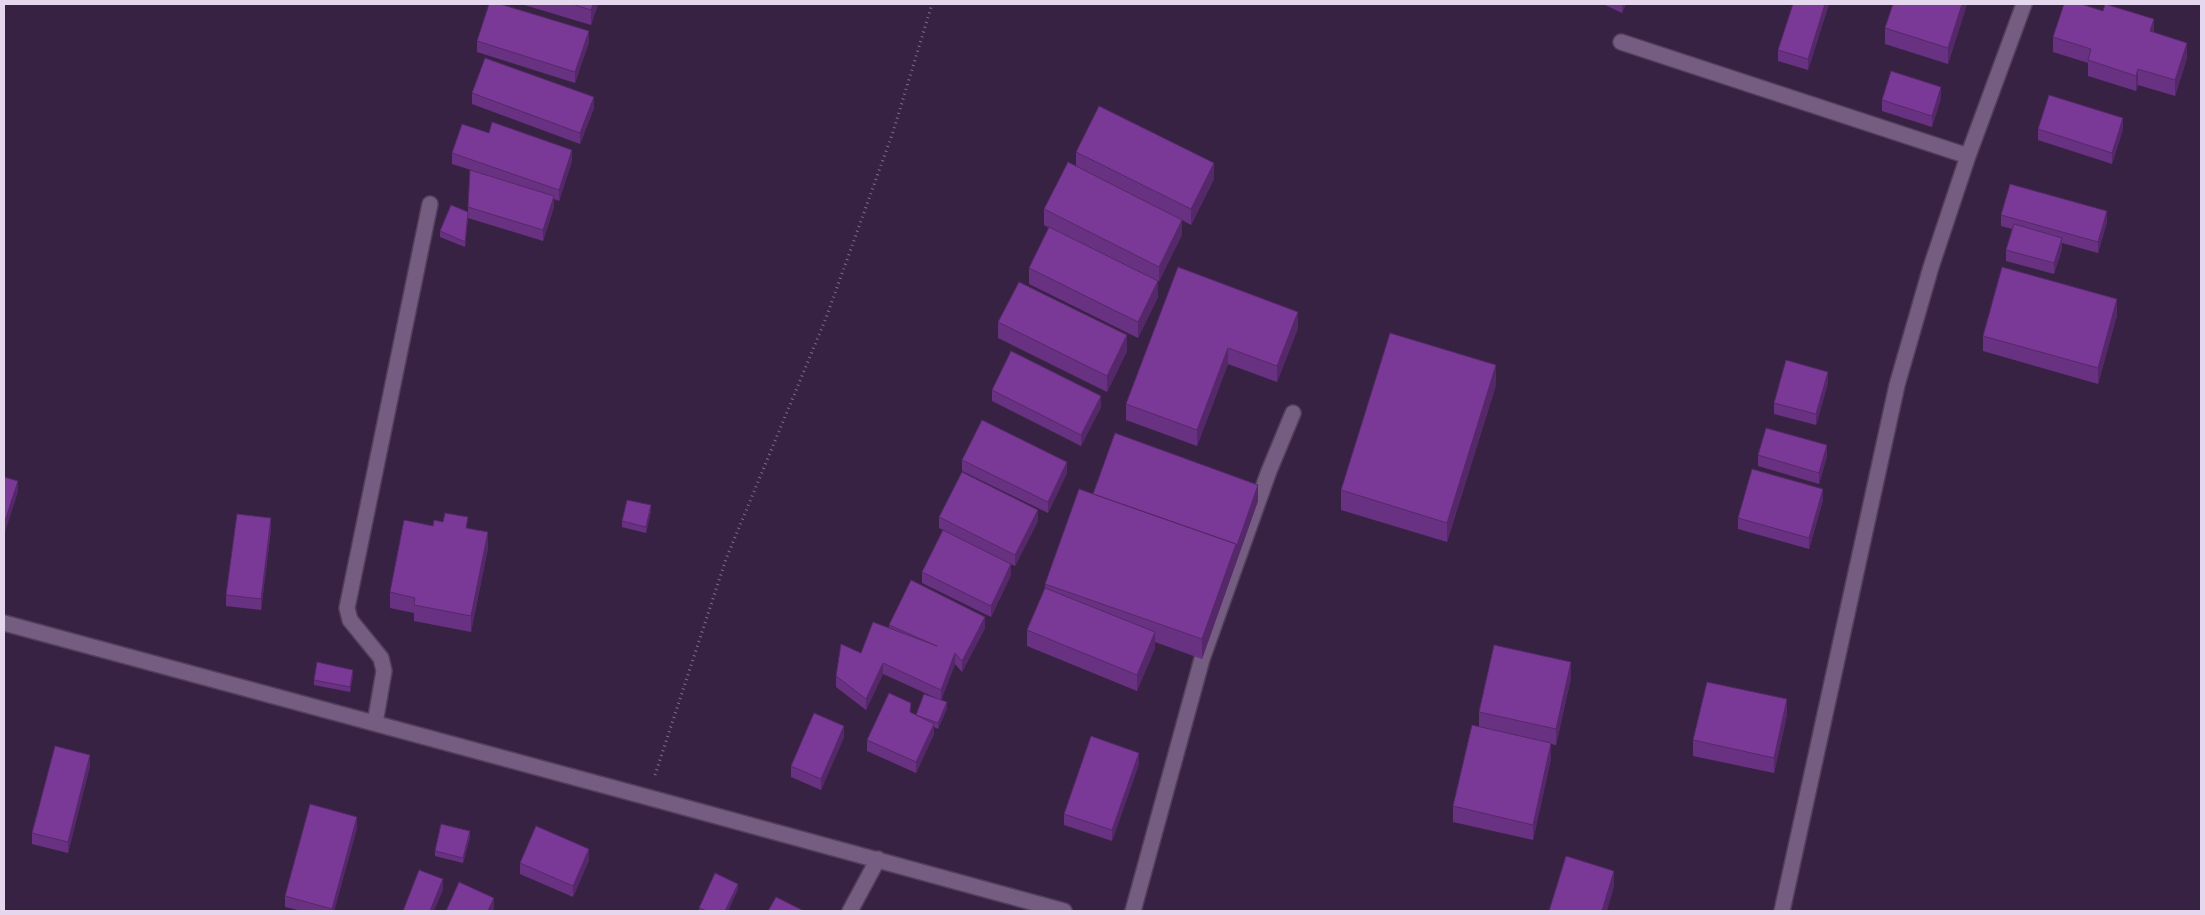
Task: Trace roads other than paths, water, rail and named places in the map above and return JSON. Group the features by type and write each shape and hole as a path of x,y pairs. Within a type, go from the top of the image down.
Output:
{"street":[{"path":"1782,911 1897,385 1931,267 1968,156 2024,4"},
{"path":"1621,42 1968,156"},
{"path":"375,723 384,671 381,658 350,620 348,608 430,204"},
{"path":"1133,911 1202,659 1269,471 1293,414"},
{"path":"4,623 647,796 1064,911"},
{"path":"850,911 878,859"}]}
